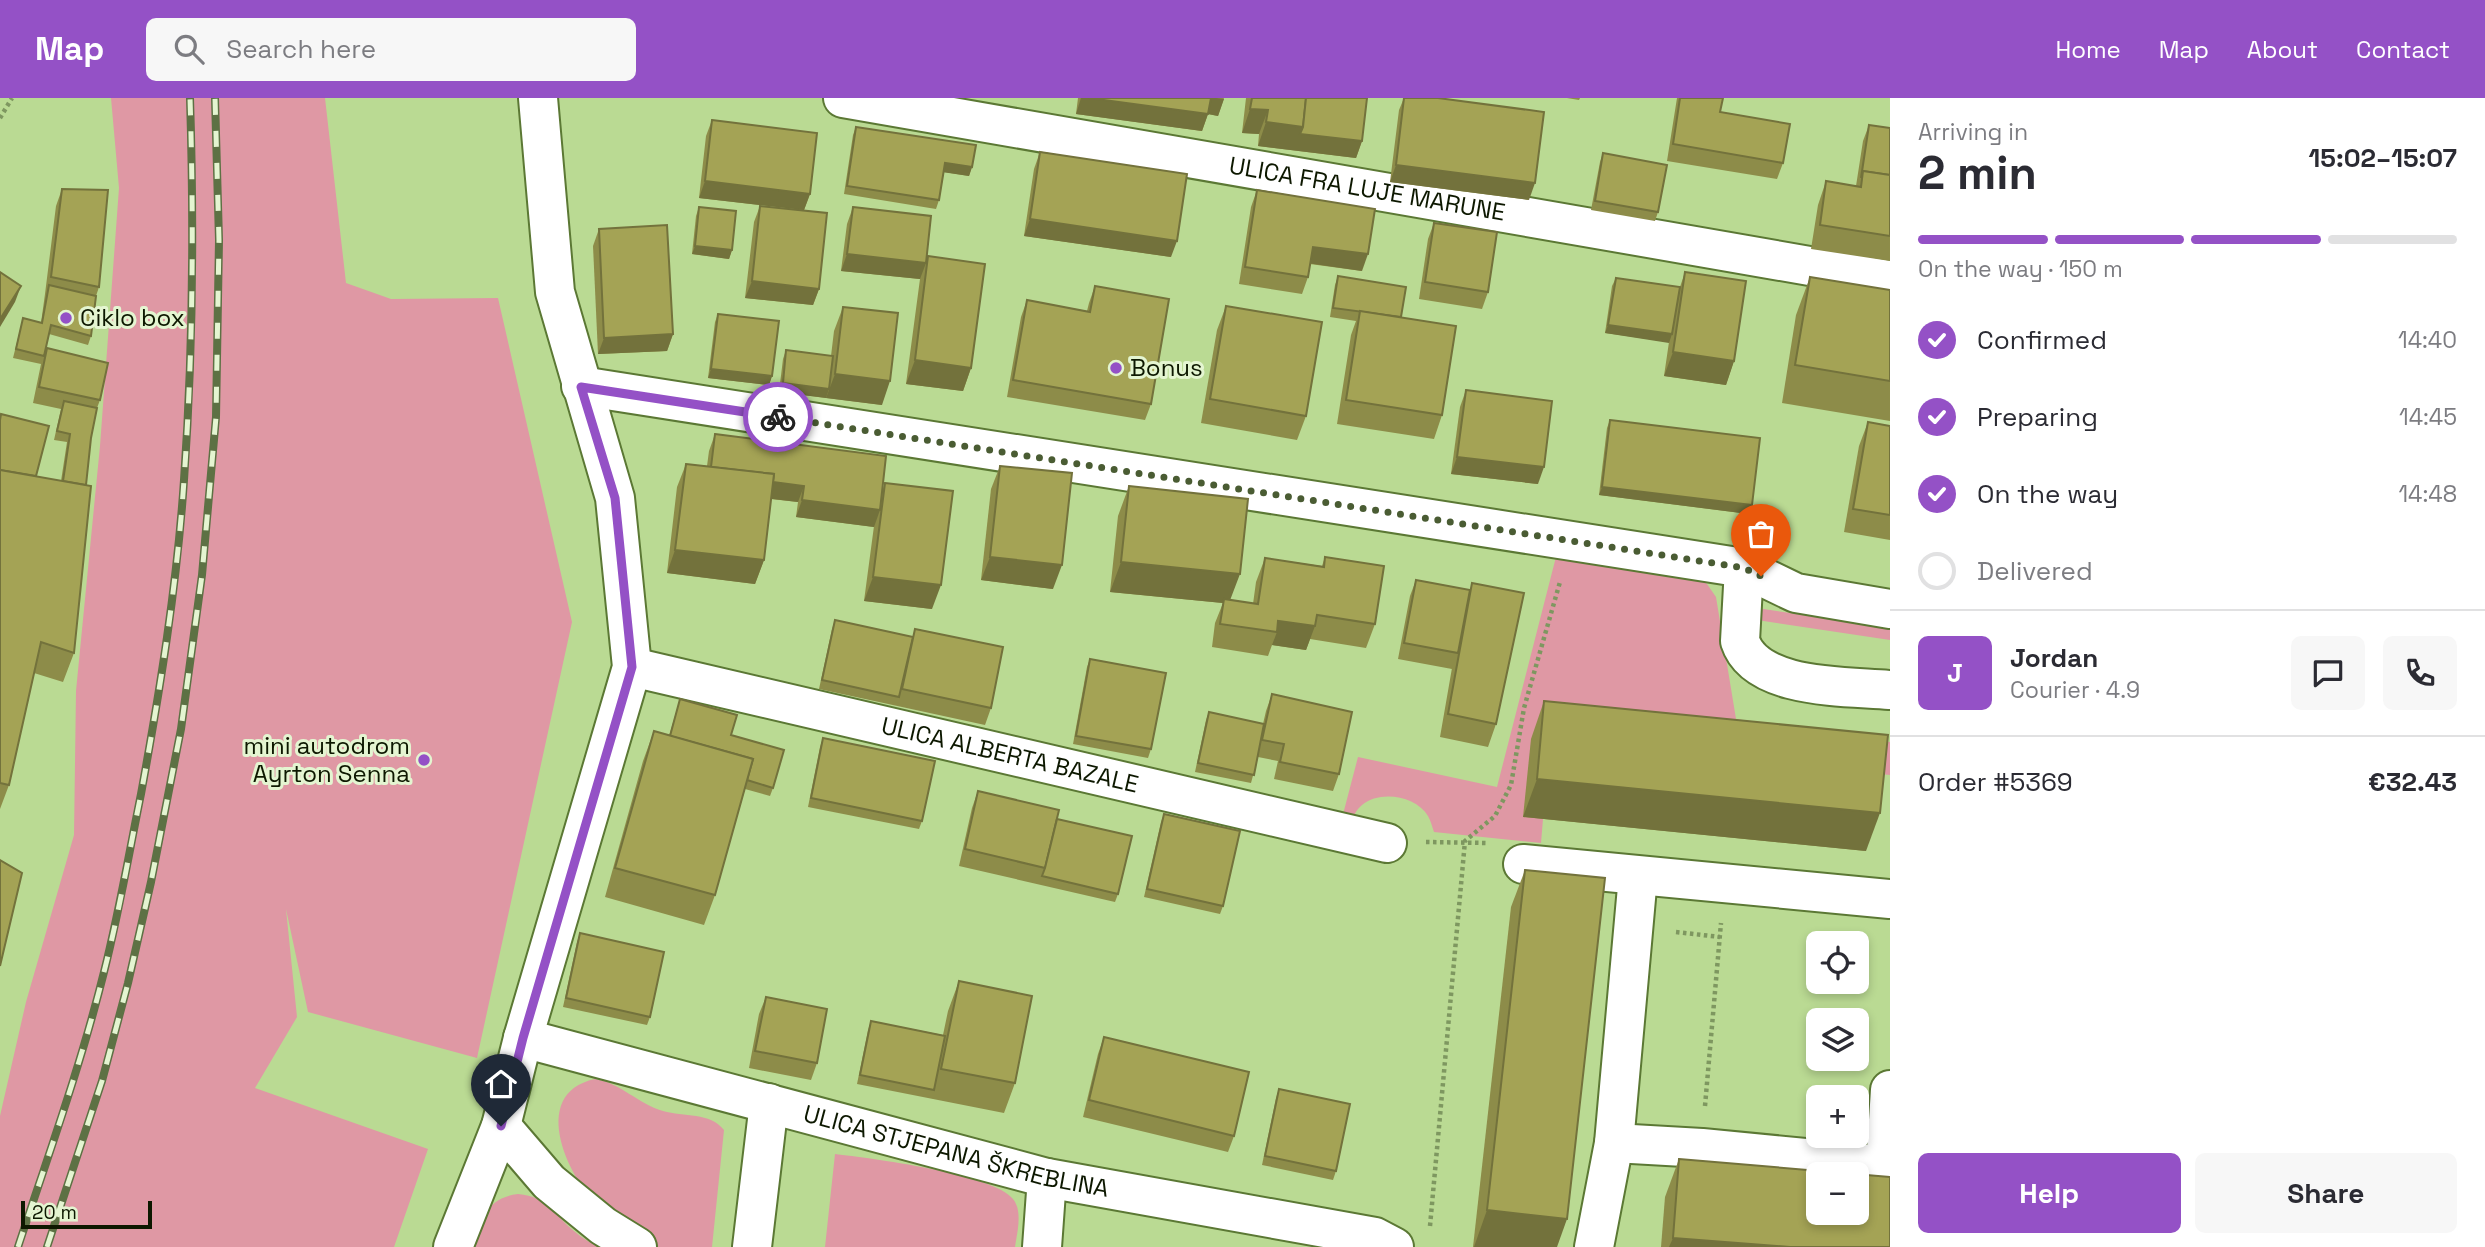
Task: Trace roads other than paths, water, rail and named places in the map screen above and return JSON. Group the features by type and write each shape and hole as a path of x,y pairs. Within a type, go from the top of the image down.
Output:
{"street":[{"path":"453,1247 501,1126 523,1038 632,667 615,498 555,292 538,98"},
{"name":"ULICA FRA LUJE MARUNE","path":"843,98 1890,280"},
{"path":"581,387 1744,568 1796,593 1890,609"},
{"path":"1744,568 1740,641 1743,651 1752,662 1784,678 1890,690"},
{"name":"ULICA ALBERTA BAZALE","path":"632,667 1387,843"},
{"path":"1523,864 1890,899"},
{"path":"1594,1247 1614,1143 1637,876"},
{"name":"ULICA STJEPANA ŠKREBLINA","path":"523,1038 1048,1178 1410,1242"},
{"path":"1614,1143 1702,1148 1887,1166 1890,1090"},
{"path":"752,1247 769,1103"},
{"path":"501,1126 549,1182 603,1226 637,1247"},
{"path":"1042,1247 1048,1178"}],"railway":[{"path":"18,1247 75,1076 104,972 141,794 167,637 181,519 187,432 192,241 190,98"},
{"path":"47,1247 102,1081 128,983 181,729 202,575 216,417 219,240 215,98"}],"place":[{"name":"Ciklo box","path":"66,318"},
{"name":"Bonus","path":"1116,368"},
{"name":"mini autodrom Ayrton Senna","path":"424,760"}]}
